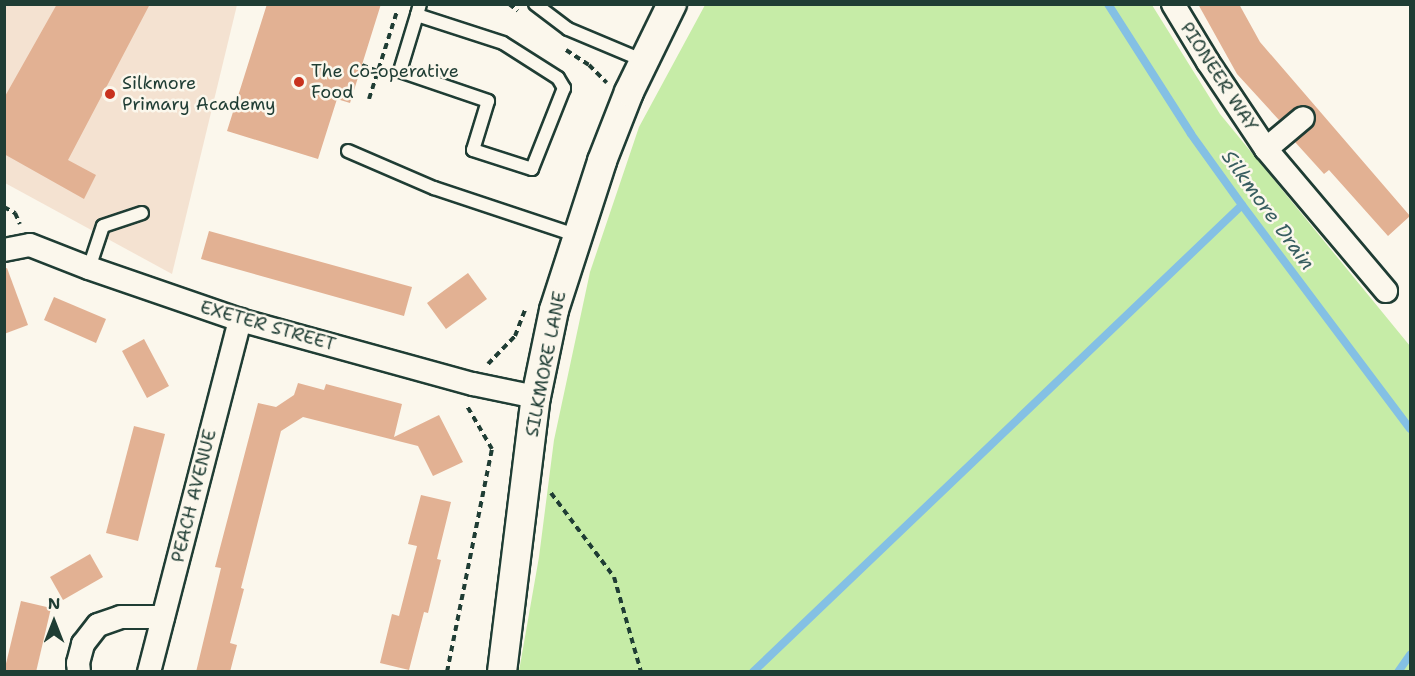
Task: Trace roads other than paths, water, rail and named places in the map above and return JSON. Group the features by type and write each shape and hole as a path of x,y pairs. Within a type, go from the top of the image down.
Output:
{"street":[{"name":"SILKMORE LANE","path":"502,672 536,397 554,310 603,161 644,61 672,4"},
{"name":"PIONEER WAY","path":"1173,4 1208,63 1266,148 1386,291"},
{"name":"PIONEER WAY","path":"1266,148 1303,118"},
{"name":"EXETER STREET","path":"4,250 30,245 89,268 240,320 473,384 536,397"},
{"name":"PEACH AVENUE","path":"149,672 240,320"},
{"path":"79,672 78,663 83,644 98,625 121,617 163,617"}],"lane":[{"path":"536,4 568,29 644,61"},
{"path":"419,10 503,43 558,78 564,88 532,169 473,150 488,101 400,71 419,10"},
{"path":"348,151 434,188 578,236"},
{"path":"89,268 103,226 142,213"}],"waterway":[{"name":"Silkmore Drain","path":"1108,4 1191,134 1410,429"},
{"path":"753,672 1242,205"},
{"path":"1398,672 1410,655"}],"place":[{"name":"The Co-operative Food","path":"299,82"},
{"name":"Silkmore Primary Academy","path":"110,94"}]}
